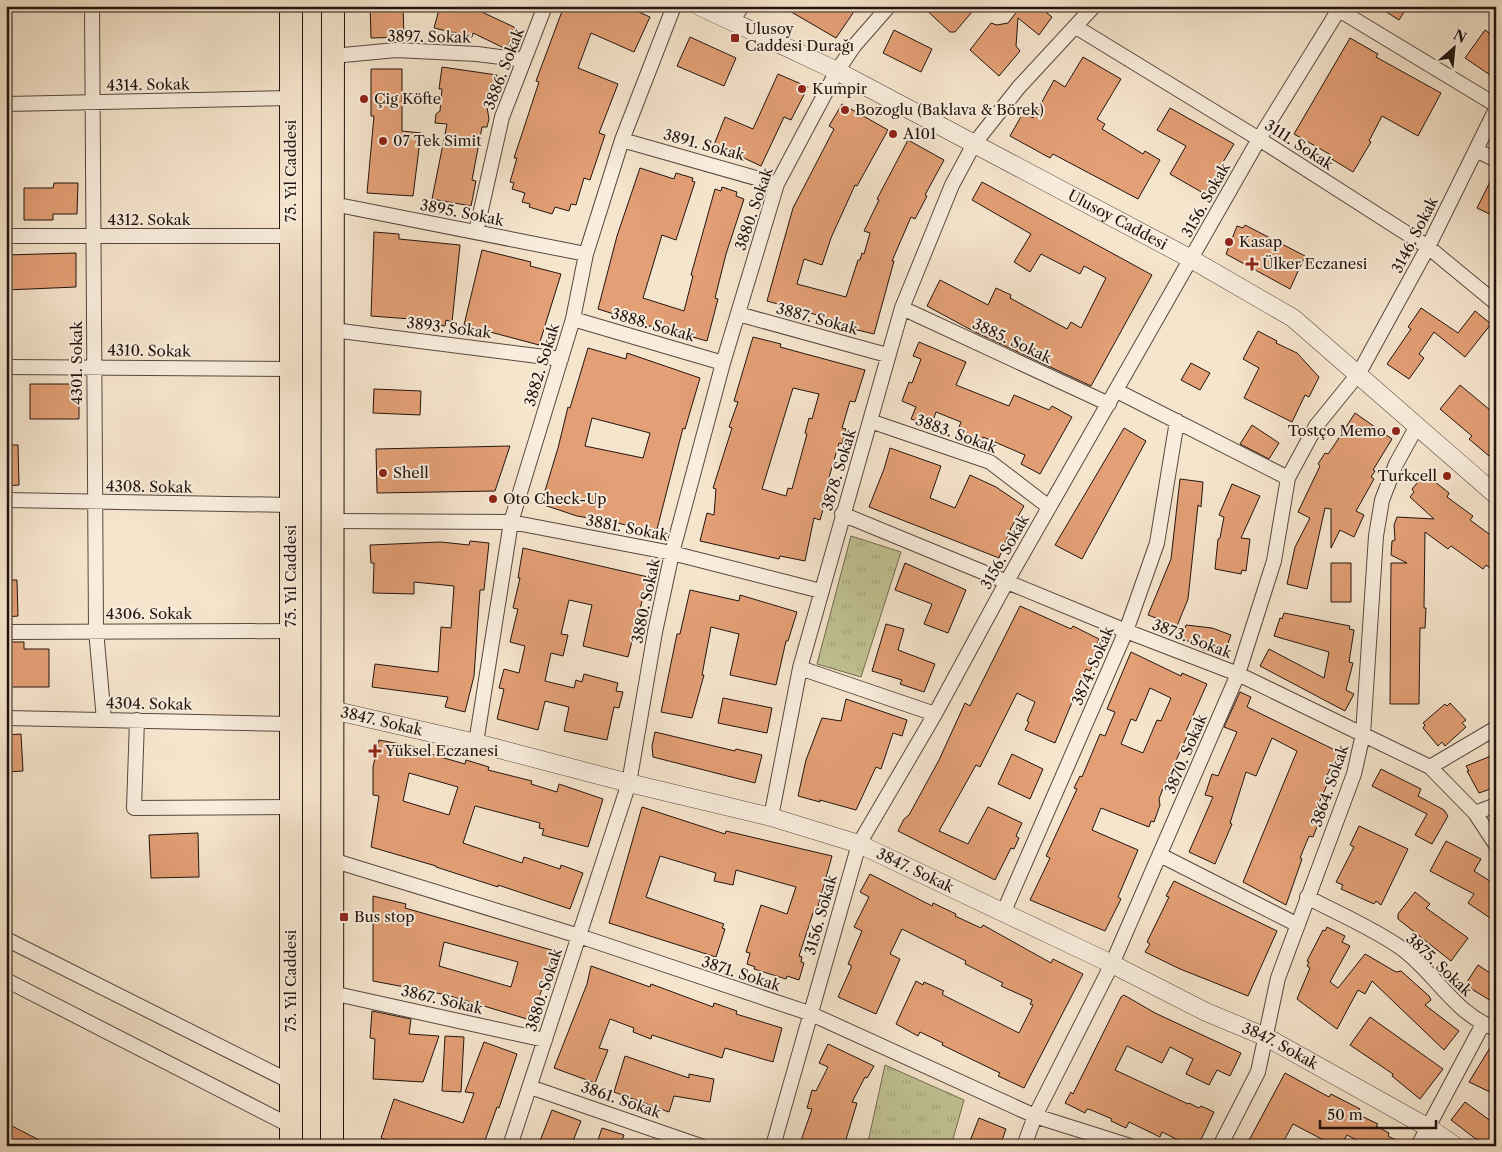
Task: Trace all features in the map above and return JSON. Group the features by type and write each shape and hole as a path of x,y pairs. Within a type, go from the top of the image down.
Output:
{"main road":[{"name":"75. Yıl Caddesi","path":"291,6 291,1136"},
{"path":"332,1146 333,6"}],"street":[{"name":"4301. Sokak","path":"92,6 96,630 104,720"},
{"name":"3886. Sokak","path":"476,232 502,117 546,6"},
{"name":"3882. Sokak","path":"476,743 511,522 573,319 586,254 622,140 674,6"},
{"name":"Ulusoy Caddesi","path":"699,6 737,14 836,71 1191,259 1294,318 1496,495"},
{"name":"3880. Sokak","path":"510,1146 629,783 655,632 672,553 723,363 776,184 836,71 854,46 889,6"},
{"name":"3878. Sokak","path":"771,817 800,668 887,355 902,308 952,186 974,144 1019,87 1094,6"},
{"path":"1340,8 1496,105"},
{"name":"3156. Sokak","path":"773,1146 809,1013 859,844 935,714 1006,582 1117,391 1259,139 1340,8"},
{"name":"3111. Sokak","path":"1076,27 1259,139 1428,247 1496,303"},
{"name":"3897. Sokak","path":"333,56 396,50 477,54 524,60"},
{"name":"4314. Sokak","path":"6,104 291,98"},
{"name":"3146. Sokak","path":"1359,373 1428,247 1496,110"},
{"name":"3891. Sokak","path":"622,140 776,184"},
{"path":"1476,150 1496,160"},
{"name":"3895. Sokak","path":"333,204 586,254"},
{"name":"4312. Sokak","path":"6,236 291,236"},
{"name":"3885. Sokak","path":"902,308 1109,404"},
{"name":"3887. Sokak","path":"738,314 887,355"},
{"name":"3888. Sokak","path":"573,319 723,363"},
{"name":"3893. Sokak","path":"333,330 561,358"},
{"name":"4310. Sokak","path":"6,367 93,366 291,369"},
{"name":"3870. Sokak","path":"1024,1146 1035,1116 1112,964 1238,674 1274,561 1288,478 1316,426 1359,373"},
{"path":"1117,391 1288,478"},
{"name":"3883. Sokak","path":"870,421 990,462 1049,507"},
{"name":"3874. Sokak","path":"1004,911 1126,631 1157,543 1177,422"},
{"name":"3864. Sokak","path":"1220,1146 1258,1072 1278,978 1354,774 1363,734 1376,536 1382,500 1396,464 1417,426"},
{"name":"4308. Sokak","path":"6,500 291,505"},
{"name":"3873. Sokak","path":"842,514 1126,631 1238,674 1430,767 1474,813 1496,845"},
{"name":"3881. Sokak","path":"332,521 511,522 672,553 821,591"},
{"name":"4306. Sokak","path":"6,632 96,630 291,631"},
{"path":"800,668 935,714"},
{"name":"3847. Sokak","path":"332,710 476,743 629,783 771,817 859,844 1004,911 1206,1012 1266,1037 1428,1128 1455,1146"},
{"name":"4304. Sokak","path":"6,718 291,724"},
{"path":"137,720 134,808 291,807"},
{"path":"1430,767 1496,728"},
{"path":"1474,813 1496,805"},
{"path":"1160,855 1298,925"},
{"name":"3871. Sokak","path":"332,860 578,936 809,1013 1035,1116 1130,1146"},
{"name":"3875. Sokak","path":"1307,896 1402,948 1463,1010 1489,1027"},
{"path":"6,939 291,1082"},
{"path":"6,980 291,1136"},
{"name":"3867. Sokak","path":"332,992 545,1040"},
{"path":"1418,1146 1489,1027"},
{"name":"3861. Sokak","path":"530,1087 701,1146"}],"green space":[{"path":"851,536 901,552 861,677 817,664"},
{"path":"885,1065 964,1100 951,1146 876,1146 868,1142"}],"building":[{"path":"370,6 403,6 404,37 371,38"},
{"path":"440,6 469,6 516,28 506,49 473,33 472,37 434,28"},
{"path":"564,6 625,6 650,17 634,52 591,33 578,68 618,84 599,133 605,135 590,180 584,178 576,205 571,204 569,211 555,207 552,214 529,207 530,204 522,202 525,193 512,189 514,183 510,182 517,158 514,158 539,82 536,81"},
{"path":"781,6 849,6 855,10 836,38"},
{"path":"922,6 977,6 955,32 950,32"},
{"path":"1021,6 1038,6 1052,17 1039,35 1018,18 1016,46 1020,51 999,76 970,50 991,23 997,25 1008,23"},
{"path":"1377,6 1408,6 1399,20"},
{"path":"894,30 932,49 921,72 883,53"},
{"path":"1485,30 1496,38 1496,79 1465,58"},
{"path":"690,37 736,58 724,86 677,66"},
{"path":"1350,38 1378,54 1376,57 1441,93 1418,136 1382,116 1369,141 1371,142 1353,172 1330,158 1331,155 1294,134"},
{"path":"1083,57 1121,79 1097,119 1105,124 1102,129 1143,154 1145,151 1160,160 1138,199 1053,154 1050,158 1010,136 1023,113 1033,118 1054,80 1065,87"},
{"path":"442,67 497,75 494,96 485,95 489,119 487,127 482,127 472,180 476,181 471,206 432,199 447,124 435,123 436,114 440,111 442,89 439,89"},
{"path":"371,69 402,69 402,131 421,133 413,196 367,193 374,116 371,116"},
{"path":"778,74 808,87 791,120 784,117 761,166 731,152 729,157 712,150 725,117 753,129"},
{"path":"842,104 888,130 857,186 855,185 831,238 822,265 804,259 797,284 846,297 858,260 860,260 862,253 864,254 870,233 864,231 879,200 877,199 908,140 944,160 925,195 927,196 915,219 911,217 892,261 894,261 874,334 845,327 846,323 767,301 793,208 834,129 829,126"},
{"path":"1170,108 1234,144 1214,177 1220,181 1210,197 1170,174 1186,146 1157,130"},
{"path":"640,168 674,179 676,173 693,178 692,181 695,182 676,240 662,235 643,298 684,311 693,276 691,275 715,189 721,191 722,187 737,192 736,196 744,199 726,254 715,298 718,299 707,341 652,326 643,326 636,321 598,309 617,236"},
{"path":"1496,170 1496,217 1477,208"},
{"path":"982,182 1152,275 1091,386 975,332 927,306 940,280 988,305 996,288 1011,295 1010,298 1067,329 1071,322 1081,328 1106,278 1084,266 1080,274 1041,254 1030,272 1014,262 1031,234 972,200"},
{"path":"54,183 78,183 77,214 53,214 53,220 24,220 24,188 53,188"},
{"path":"1245,225 1305,256 1290,289 1226,254 1237,226 1243,228"},
{"path":"374,232 399,234 399,239 460,245 452,322 446,320 445,326 423,323 423,320 371,316"},
{"path":"482,250 531,262 530,266 561,274 539,345 464,325"},
{"path":"76,253 76,287 6,290 6,255"},
{"path":"1421,308 1458,333 1475,311 1491,324 1465,357 1434,332 1419,354 1424,358 1409,379 1387,364 1411,329 1408,327"},
{"path":"1258,331 1277,341 1276,343 1297,353 1319,377 1309,397 1305,395 1292,422 1244,398 1259,368 1243,359"},
{"path":"753,337 781,344 780,347 865,370 855,402 850,401 842,428 846,429 842,444 839,443 823,498 826,499 820,520 814,518 805,561 780,556 779,559 700,541 707,513 714,515 716,489 713,488 732,428 729,427 738,402 734,401","holes":["793,388 819,394 812,419 809,418 805,433 807,434 792,489 788,488 786,496 762,489"]},
{"path":"919,342 966,362 956,385 1009,406 1014,395 1049,410 1052,406 1072,417 1040,474 1021,464 1025,455 983,437 982,441 957,432 961,422 936,412 931,426 911,419 916,407 902,401 909,382 912,383 921,359 913,356"},
{"path":"588,348 626,359 627,353 700,378 685,429 683,428 656,533 618,523 577,516 541,504 568,407 570,408","holes":["592,418 650,433 643,458 585,446"]},
{"path":"1191,363 1210,373 1200,390 1181,380"},
{"path":"30,384 79,384 79,419 30,419"},
{"path":"1460,385 1496,415 1496,448 1489,456 1469,439 1472,436 1440,409"},
{"path":"374,389 421,391 420,415 373,413"},
{"path":"1355,413 1392,439 1373,470 1375,471 1371,477 1374,479 1356,511 1364,515 1354,537 1340,530 1331,548 1331,509 1325,508 1307,589 1287,584 1295,547 1310,518 1298,512 1320,466 1318,464 1325,453 1328,454"},
{"path":"1252,425 1279,443 1269,459 1240,444"},
{"path":"1124,428 1146,441 1082,559 1055,545"},
{"path":"6,445 18,445 19,485 6,486"},
{"path":"510,446 495,491 377,493 376,449"},
{"path":"890,448 941,466 930,498 955,508 970,475 996,487 1024,506 1011,528 999,558 869,507"},
{"path":"1425,474 1449,493 1447,497 1473,516 1470,520 1496,539 1496,573 1486,565 1483,569 1451,546 1448,549 1425,532 1424,608 1426,608 1425,628 1420,628 1419,704 1390,704 1391,563 1407,563 1391,555 1392,541 1395,540 1394,525 1397,517 1434,519 1410,497 1414,492 1412,489"},
{"path":"1180,479 1203,482 1201,507 1198,505 1188,599 1177,626 1148,615 1171,559"},
{"path":"1232,484 1260,496 1241,538 1250,539 1246,571 1242,570 1241,574 1215,569 1218,539 1220,538 1224,517 1219,515"},
{"path":"470,541 489,543 484,590 480,590 474,676 465,712 445,707 448,697 372,687 375,664 438,672 441,627 451,628 454,586 414,582 414,594 373,593 374,563 371,563 370,545 441,542 469,545"},
{"path":"523,548 648,577 628,657 583,646 592,605 569,600 561,634 568,635 563,656 551,653 545,681 574,688 576,680 582,682 584,674 618,683 616,691 623,692 619,708 614,707 607,740 564,731 569,707 545,701 538,730 497,719 504,689 499,688 504,669 519,673 525,646 510,642 518,609 513,608 520,578 518,578"},
{"path":"905,563 966,590 948,633 924,624 932,604 895,590"},
{"path":"1331,563 1351,563 1351,602 1331,602"},
{"path":"6,580 17,580 18,616 6,617"},
{"path":"690,590 739,601 740,595 797,612 788,641 786,641 776,685 730,675 739,634 711,627 702,675 704,675 692,718 661,712 677,634 680,634"},
{"path":"1020,606 1071,629 1073,626 1099,639 1096,646 1101,648 1090,671 1086,669 1055,743 1025,730 1035,702 1017,693 980,767 976,765 939,831 968,844 988,807 1022,823 1016,836 1019,838 1014,849 1011,848 995,880 898,831 904,819 909,815 939,760 965,703 970,706"},
{"path":"1284,613 1350,626 1349,629 1354,630 1349,662 1353,663 1346,690 1354,694 1345,711 1260,666 1269,649 1324,678 1329,652 1274,636 1280,618 1282,619"},
{"path":"886,624 904,629 898,650 935,664 924,692 900,684 902,680 872,671"},
{"path":"1186,625 1212,628 1231,635 1223,657 1200,649 1201,647 1181,638"},
{"path":"6,642 24,642 24,649 49,649 49,687 6,687"},
{"path":"1131,652 1181,676 1182,673 1207,684 1186,731 1189,732 1162,791 1159,799 1160,805 1154,822 1151,821 1149,827 1101,808 1092,830 1138,850 1118,897 1121,899 1105,931 1030,900 1050,858 1046,856 1077,789 1074,788 1080,776 1082,777 1100,734 1105,736 1115,712 1107,709","holes":["1150,688 1171,698 1161,721 1157,720 1143,753 1121,744 1131,719 1136,721"]},
{"path":"1240,692 1251,697 1247,707 1339,752 1324,781 1328,783 1312,818 1318,824 1313,837 1309,836 1300,858 1302,859 1286,905 1243,882 1297,751 1272,738 1256,776 1246,772 1230,823 1232,824 1215,864 1189,852 1213,797 1205,795 1212,774 1218,776 1237,732 1224,727"},
{"path":"723,698 772,708 767,733 718,723"},
{"path":"846,699 907,720 902,736 893,733 881,769 876,767 856,810 798,796 806,760 822,718 841,721"},
{"path":"1450,703 1466,720 1462,723 1466,727 1445,746 1442,742 1438,746 1423,728 1425,725 1423,723 1445,704 1447,706"},
{"path":"655,732 735,751 736,749 762,755 755,783 653,757 652,746"},
{"path":"21,734 23,771 6,772 6,735"},
{"path":"379,740 416,747 416,750 465,764 466,760 489,767 488,770 532,781 531,784 557,792 559,784 603,799 588,847 542,835 544,829 539,828 540,823 475,806 463,843 522,863 524,857 560,869 561,865 583,873 570,909 371,847 379,796 373,795 373,767","holes":["409,773 458,787 449,815 403,801"]},
{"path":"1012,754 1043,769 1030,799 998,784"},
{"path":"1496,754 1496,787 1479,793 1466,766"},
{"path":"1381,769 1421,789 1418,796 1444,810 1448,816 1432,844 1415,835 1427,814 1372,786"},
{"path":"642,807 725,834 726,831 832,856 817,910 814,910 799,956 802,957 801,962 804,963 799,980 787,976 786,979 754,969 755,967 747,964 750,953 746,952 761,905 787,914 796,887 736,870 733,885 714,881 716,873 660,856 646,897 724,924 722,928 725,929 716,957 609,923"},
{"path":"1359,826 1408,849 1381,905 1376,901 1374,904 1341,889 1343,885 1336,882 1354,847 1350,845"},
{"path":"198,833 199,877 151,878 149,835"},
{"path":"1446,841 1481,859 1474,871 1496,885 1496,922 1468,903 1474,894 1430,871"},
{"path":"870,874 932,906 933,903 981,928 983,925 1051,963 1053,959 1083,974 1024,1088 998,1076 1000,1073 942,1045 943,1043 920,1032 918,1036 896,1024 916,981 923,985 924,982 944,991 942,994 945,996 1019,1033 1033,1005 1030,1004 1032,1000 1001,986 1003,983 965,964 966,961 902,929 890,954 900,959 876,1014 838,997 851,968 851,965 848,964 862,931 854,927 869,897 860,892"},
{"path":"1174,881 1277,931 1248,996 1180,969 1145,952 1150,944 1147,942 1169,897 1166,896"},
{"path":"1415,892 1430,904 1426,908 1468,938 1451,961 1398,919 1398,914"},
{"path":"373,896 406,904 405,908 555,951 535,1009 531,1008 527,1019 447,995 373,981","holes":["444,942 518,962 511,987 439,966"]},
{"path":"1327,927 1345,936 1342,942 1350,946 1330,982 1338,988 1365,954 1396,972 1401,971 1429,996 1431,1000 1425,1005 1459,1031 1444,1050 1372,981 1365,994 1358,990 1337,1029 1297,999 1310,968 1307,966 1309,962 1307,961 1323,930 1325,931"},
{"path":"1478,965 1496,977 1496,1004 1465,985"},
{"path":"591,966 650,987 651,984 713,1007 714,1003 737,1011 736,1014 782,1028 773,1062 725,1048 722,1058 652,1035 651,1039 633,1032 634,1028 610,1019 599,1048 608,1050 595,1083 554,1068 587,984"},
{"path":"1124,995 1155,1013 1241,1053 1230,1076 1217,1070 1209,1085 1186,1074 1193,1059 1170,1047 1162,1063 1127,1046 1115,1070 1188,1104 1199,1108 1201,1106 1214,1112 1198,1146 1190,1146 1162,1132 1160,1137 1129,1122 1126,1128 1111,1121 1112,1119 1091,1110 1087,1109 1085,1113 1065,1103 1071,1092 1073,1094 1121,997"},
{"path":"372,1011 411,1019 409,1034 439,1036 423,1082 373,1079 375,1039 370,1038"},
{"path":"1370,1017 1443,1069 1420,1099 1392,1076 1393,1074 1350,1045"},
{"path":"445,1036 464,1037 461,1092 442,1091"},
{"path":"1496,1038 1496,1081 1490,1092 1469,1082"},
{"path":"484,1042 517,1054 499,1108 497,1107 483,1146 424,1146 408,1140 407,1143 400,1141 398,1144 381,1138 394,1099 463,1123 474,1093 465,1092"},
{"path":"828,1044 874,1066 867,1078 865,1077 852,1102 857,1103 844,1146 799,1146 812,1109 807,1108 812,1090 816,1091 828,1067 819,1063"},
{"path":"625,1056 689,1078 689,1074 714,1079 710,1102 674,1096 669,1112 614,1092"},
{"path":"1285,1073 1329,1097 1331,1094 1360,1109 1357,1114 1378,1124 1376,1126 1389,1133 1388,1136 1407,1146 1368,1146 1347,1135 1341,1146 1335,1146 1293,1124 1281,1146 1246,1146"},
{"path":"1465,1102 1496,1125 1496,1146 1485,1146 1451,1120"},
{"path":"552,1110 581,1121 571,1146 538,1146"},
{"path":"979,1118 1006,1129 1000,1146 968,1146"},
{"path":"6,1123 51,1146 6,1146"},
{"path":"602,1128 624,1135 620,1146 596,1146"}],"place":[{"name":"Ulusoy Caddesi Durağı","path":"735,38"},
{"name":"Kumpir","path":"802,89"},
{"name":"Çig Köfte","path":"364,99"},
{"name":"Bozoglu (Baklava & Börek)","path":"845,110"},
{"name":"A101","path":"893,134"},
{"name":"07 Tek Simit","path":"383,141"},
{"name":"Kasap","path":"1229,242"},
{"name":"Ülker Eczanesi","path":"1252,264"},
{"name":"Tostço Memo","path":"1396,431"},
{"name":"Shell","path":"383,473"},
{"name":"Turkcell","path":"1447,476"},
{"name":"Oto Check-Up","path":"493,499"},
{"name":"Yüksel Eczanesi","path":"375,751"},
{"name":"Bus stop","path":"344,917"}]}
